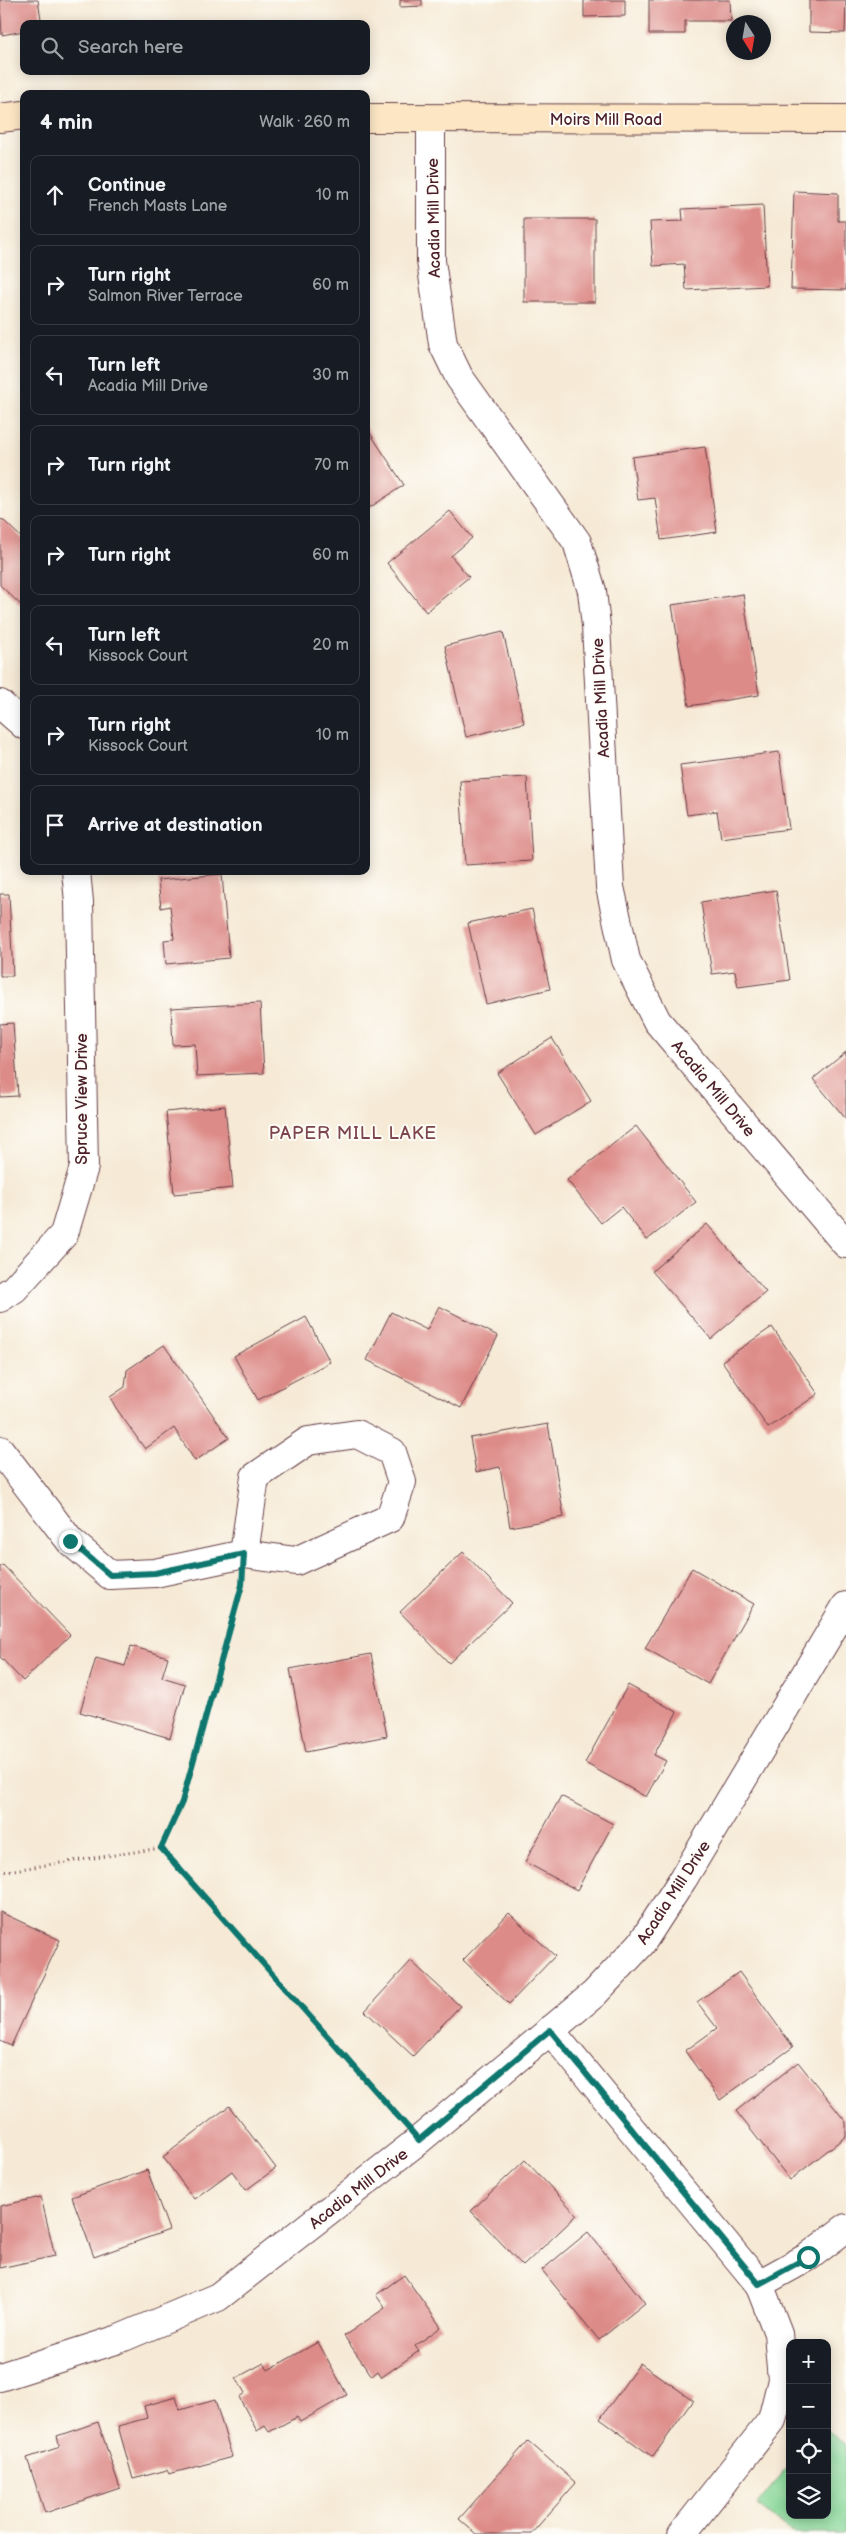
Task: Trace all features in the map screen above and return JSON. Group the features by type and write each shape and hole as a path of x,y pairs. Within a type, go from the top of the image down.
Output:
{"street":[{"path":"0,118 20,116"},
{"name":"Moirs Mill Road","path":"370,118 846,119"},
{"name":"Acadia Mill Drive","path":"431,119 431,261 443,344 459,377 577,542 592,591 596,626 610,888 626,960 657,1021 846,1244"},
{"path":"0,704 20,722"},
{"name":"Spruce View Drive","path":"0,1298 14,1288 64,1234 84,1167 79,902 76,875"},
{"path":"0,1450 70,1541 110,1575 155,1573 244,1554 296,1561 390,1518 402,1482 392,1452 357,1434 308,1440 255,1477 244,1554"},
{"name":"Acadia Mill Drive","path":"0,2377 119,2339 218,2297 419,2140 594,1994 641,1944 683,1879 846,1606"},
{"path":"550,2030 759,2284 778,2333 782,2380 772,2420 682,2534"},
{"path":"759,2284 808,2257 846,2228"}],"path":[{"path":"161,1848 182,1802 242,1585 244,1554"},
{"path":"0,1872 161,1848"},
{"path":"161,1848 419,2140"}],"green space":[{"path":"831,2434 846,2445 846,2534 794,2534 757,2505 786,2469 786,2519 831,2519"}],"building":[{"path":"0,0 38,0 41,19 20,20 20,32 2,35"},
{"path":"400,0 422,0 422,6 400,7"},
{"path":"584,0 625,0 625,16 584,17"},
{"path":"649,0 730,0 731,15 726,15 726,21 685,21 685,34 649,34"},
{"path":"809,0 846,0 845,33 809,32"},
{"path":"794,191 838,193 838,221 846,221 846,290 791,289"},
{"path":"763,205 767,286 686,290 684,264 653,266 650,222 683,221 682,209"},
{"path":"524,219 595,219 595,302 524,302"},
{"path":"370,433 404,485 370,507"},
{"path":"705,447 717,532 661,540 655,498 638,500 632,457"},
{"path":"450,511 472,538 451,556 469,577 426,612 387,563"},
{"path":"2,519 20,536 20,604 0,585 0,521"},
{"path":"743,594 759,695 689,706 672,605"},
{"path":"503,632 524,723 466,737 445,646"},
{"path":"779,752 789,829 721,838 717,811 687,815 680,765"},
{"path":"527,777 532,861 465,865 460,781"},
{"path":"222,875 229,958 166,964 164,940 174,939 170,906 161,908 158,880"},
{"path":"776,890 790,980 738,987 735,971 712,974 701,902"},
{"path":"0,894 9,894 13,976 0,976"},
{"path":"532,909 550,989 486,1004 468,923"},
{"path":"260,1003 264,1073 197,1076 195,1044 173,1045 171,1008"},
{"path":"13,1023 18,1096 0,1097 0,1024"},
{"path":"552,1038 591,1101 536,1135 497,1073"},
{"path":"846,1052 846,1119 813,1079"},
{"path":"225,1106 233,1188 174,1194 166,1112"},
{"path":"636,1126 696,1202 647,1240 621,1207 601,1223 567,1180"},
{"path":"707,1224 766,1292 711,1339 652,1271"},
{"path":"439,1306 498,1336 461,1408 367,1360 391,1312 427,1330"},
{"path":"306,1317 330,1362 258,1400 234,1356"},
{"path":"772,1327 818,1394 768,1428 722,1361"},
{"path":"164,1345 229,1438 195,1461 174,1428 145,1449 110,1397 125,1387 127,1370"},
{"path":"548,1424 564,1517 510,1527 500,1467 476,1472 470,1438"},
{"path":"463,1552 512,1603 449,1663 400,1612"},
{"path":"3,1565 70,1635 23,1681 0,1657 0,1567"},
{"path":"692,1568 754,1604 708,1684 645,1648"},
{"path":"131,1646 168,1657 162,1677 185,1684 170,1738 80,1712 96,1658 125,1666"},
{"path":"371,1654 387,1736 306,1752 290,1669"},
{"path":"628,1685 677,1712 654,1755 666,1761 646,1797 585,1763"},
{"path":"561,1796 613,1824 577,1890 525,1862"},
{"path":"0,1912 60,1940 11,2046 0,2041"},
{"path":"509,1913 555,1956 509,2004 463,1960"},
{"path":"411,1961 460,2006 413,2056 365,2011"},
{"path":"739,1972 793,2047 720,2100 685,2051 717,2028 697,2002"},
{"path":"798,2062 846,2122 846,2136 790,2180 736,2111"},
{"path":"229,2106 276,2168 246,2190 232,2171 194,2199 163,2157"},
{"path":"525,2160 577,2215 523,2266 471,2211"},
{"path":"147,2170 169,2230 94,2257 72,2197"},
{"path":"41,2197 55,2256 0,2268 0,2206"},
{"path":"588,2232 645,2303 599,2340 542,2270"},
{"path":"404,2275 441,2327 415,2346 419,2351 382,2377 378,2371 372,2376 344,2336 385,2308 376,2295"},
{"path":"318,2342 347,2395 300,2422 297,2417 269,2432 265,2426 257,2431 239,2397 245,2393 236,2378 264,2363 268,2370"},
{"path":"640,2363 693,2400 653,2457 600,2419"},
{"path":"176,2397 180,2410 215,2400 232,2457 169,2474 167,2470 133,2479 118,2426 147,2418 144,2406"},
{"path":"98,2422 120,2488 45,2513 27,2458 60,2447 57,2436"},
{"path":"528,2441 576,2483 531,2534 476,2534 459,2519"}],"district":[{"name":"PAPER MILL LAKE","path":"353,1133"}],"route":[{"path":"70,1541 110,1575 155,1573 244,1554 242,1585 182,1802 161,1848 419,2140 550,2030 759,2284 808,2257"}]}
